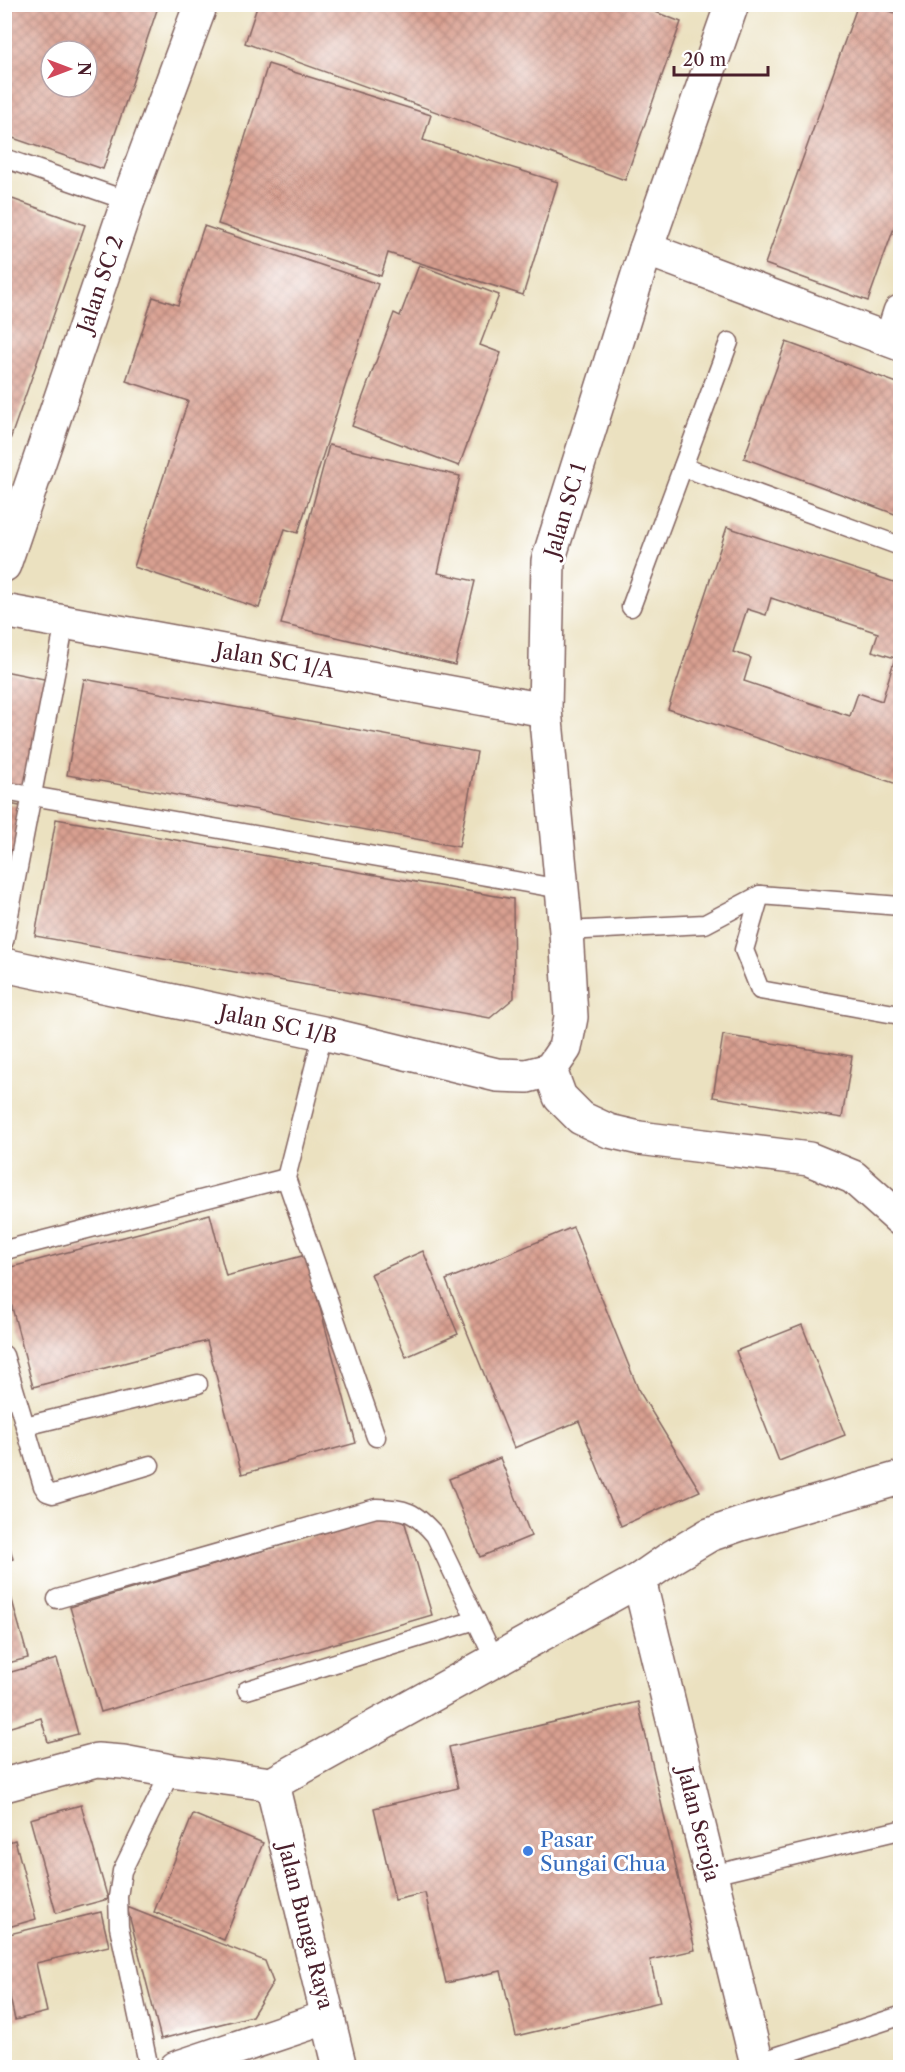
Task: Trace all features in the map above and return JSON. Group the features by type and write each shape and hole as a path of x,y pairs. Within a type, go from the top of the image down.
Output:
{"street":[{"name":"Jalan SC 2","path":"4,565 128,201 201,4"},
{"name":"Jalan SC 1","path":"550,1070 565,1048 571,1017 566,931 545,710 548,561 646,249 732,4"},
{"path":"646,249 897,332"},
{"name":"Jalan SC 1/A","path":"4,611 545,710"},
{"name":"Jalan SC 1/B","path":"4,964 323,1033 497,1075 527,1076 550,1070"},
{"path":"550,1070 560,1097 581,1118 609,1131 639,1138 809,1159 854,1177 900,1220"},
{"path":"4,1785 97,1760 272,1784 639,1580 709,1535 900,1478"},
{"name":"Jalan Seroja","path":"639,1580 757,2065"},
{"name":"Jalan Bunga Raya","path":"272,1784 340,2067"},
{"path":"176,2067 328,2017"}],"lane":[{"path":"4,158 128,201"},
{"path":"631,607 729,342"},
{"path":"683,467 900,546"},
{"path":"4,941 65,622"},
{"path":"4,791 561,890"},
{"path":"566,931 705,924 760,895 900,906"},
{"path":"760,895 744,950 760,990 900,1014"},
{"path":"323,1033 286,1178 376,1437"},
{"path":"4,1252 286,1178"},
{"path":"4,1356 43,1486 47,1492 53,1494 150,1465"},
{"path":"26,1426 198,1384"},
{"path":"57,1599 376,1508 402,1509 421,1518 435,1534 495,1660"},
{"path":"247,1690 476,1620"},
{"path":"149,2067 119,1927 118,1897 122,1871 171,1771"},
{"path":"712,1875 900,1830"},
{"path":"757,2065 900,2016"}],"building":[{"path":"4,4 159,4 103,169 4,135"},
{"path":"258,4 635,4 681,22 625,180 245,43"},
{"path":"858,4 873,4 900,15 900,211 868,301 765,264"},
{"path":"268,64 431,115 423,140 558,182 523,295 388,253 381,276 218,224"},
{"path":"4,196 85,225 5,454 4,454"},
{"path":"204,226 378,284 298,533 285,529 259,608 134,567 188,401 126,381 153,297 178,305"},
{"path":"419,265 499,295 480,345 501,353 459,466 352,426 394,313 400,316"},
{"path":"786,342 900,384 900,516 744,458"},
{"path":"329,445 460,476 438,573 475,581 455,665 281,624"},
{"path":"727,527 900,584 900,785 668,709","holes":["771,598 878,633 872,651 895,658 882,701 858,693 850,716 744,681 751,658 733,652 747,609 766,615"]},
{"path":"4,671 54,681 33,795 4,790"},
{"path":"84,679 477,752 459,847 67,775"},
{"path":"4,803 25,807 4,916"},
{"path":"56,819 513,899 514,998 490,1018 35,936"},
{"path":"723,1035 852,1056 842,1118 713,1097"},
{"path":"210,1214 226,1276 306,1255 356,1443 242,1474 207,1341 33,1387 4,1277 4,1269"},
{"path":"573,1227 639,1391 700,1491 621,1526 579,1421 514,1448 446,1280"},
{"path":"423,1251 458,1334 406,1357 371,1274"},
{"path":"802,1325 845,1435 779,1461 736,1351"},
{"path":"500,1458 531,1536 480,1557 449,1479"},
{"path":"401,1510 432,1615 101,1712 70,1607"},
{"path":"4,1529 13,1559 4,1562"},
{"path":"10,1593 28,1658 4,1664 4,1594"},
{"path":"57,1659 78,1734 48,1742 41,1718 4,1729 4,1674"},
{"name":"Pasar Sungai Chua","path":"638,1702 695,1950 650,1960 660,2002 516,2036 501,1971 446,1983 425,1893 395,1900 374,1808 458,1788 449,1747"},
{"path":"81,1805 108,1899 56,1913 30,1819"},
{"path":"193,1814 263,1843 224,1940 154,1912"},
{"path":"15,1840 36,1919 5,1928 5,1843"},
{"path":"127,1907 265,1961 273,1982 252,2016 161,2039"},
{"path":"101,1912 109,1946 36,1963 47,2012 15,2020 5,1974 5,1935"},
{"path":"5,2052 9,2068 5,2068"}],"place":[{"name":"Pasar Sungai Chua","path":"528,1851"}]}
